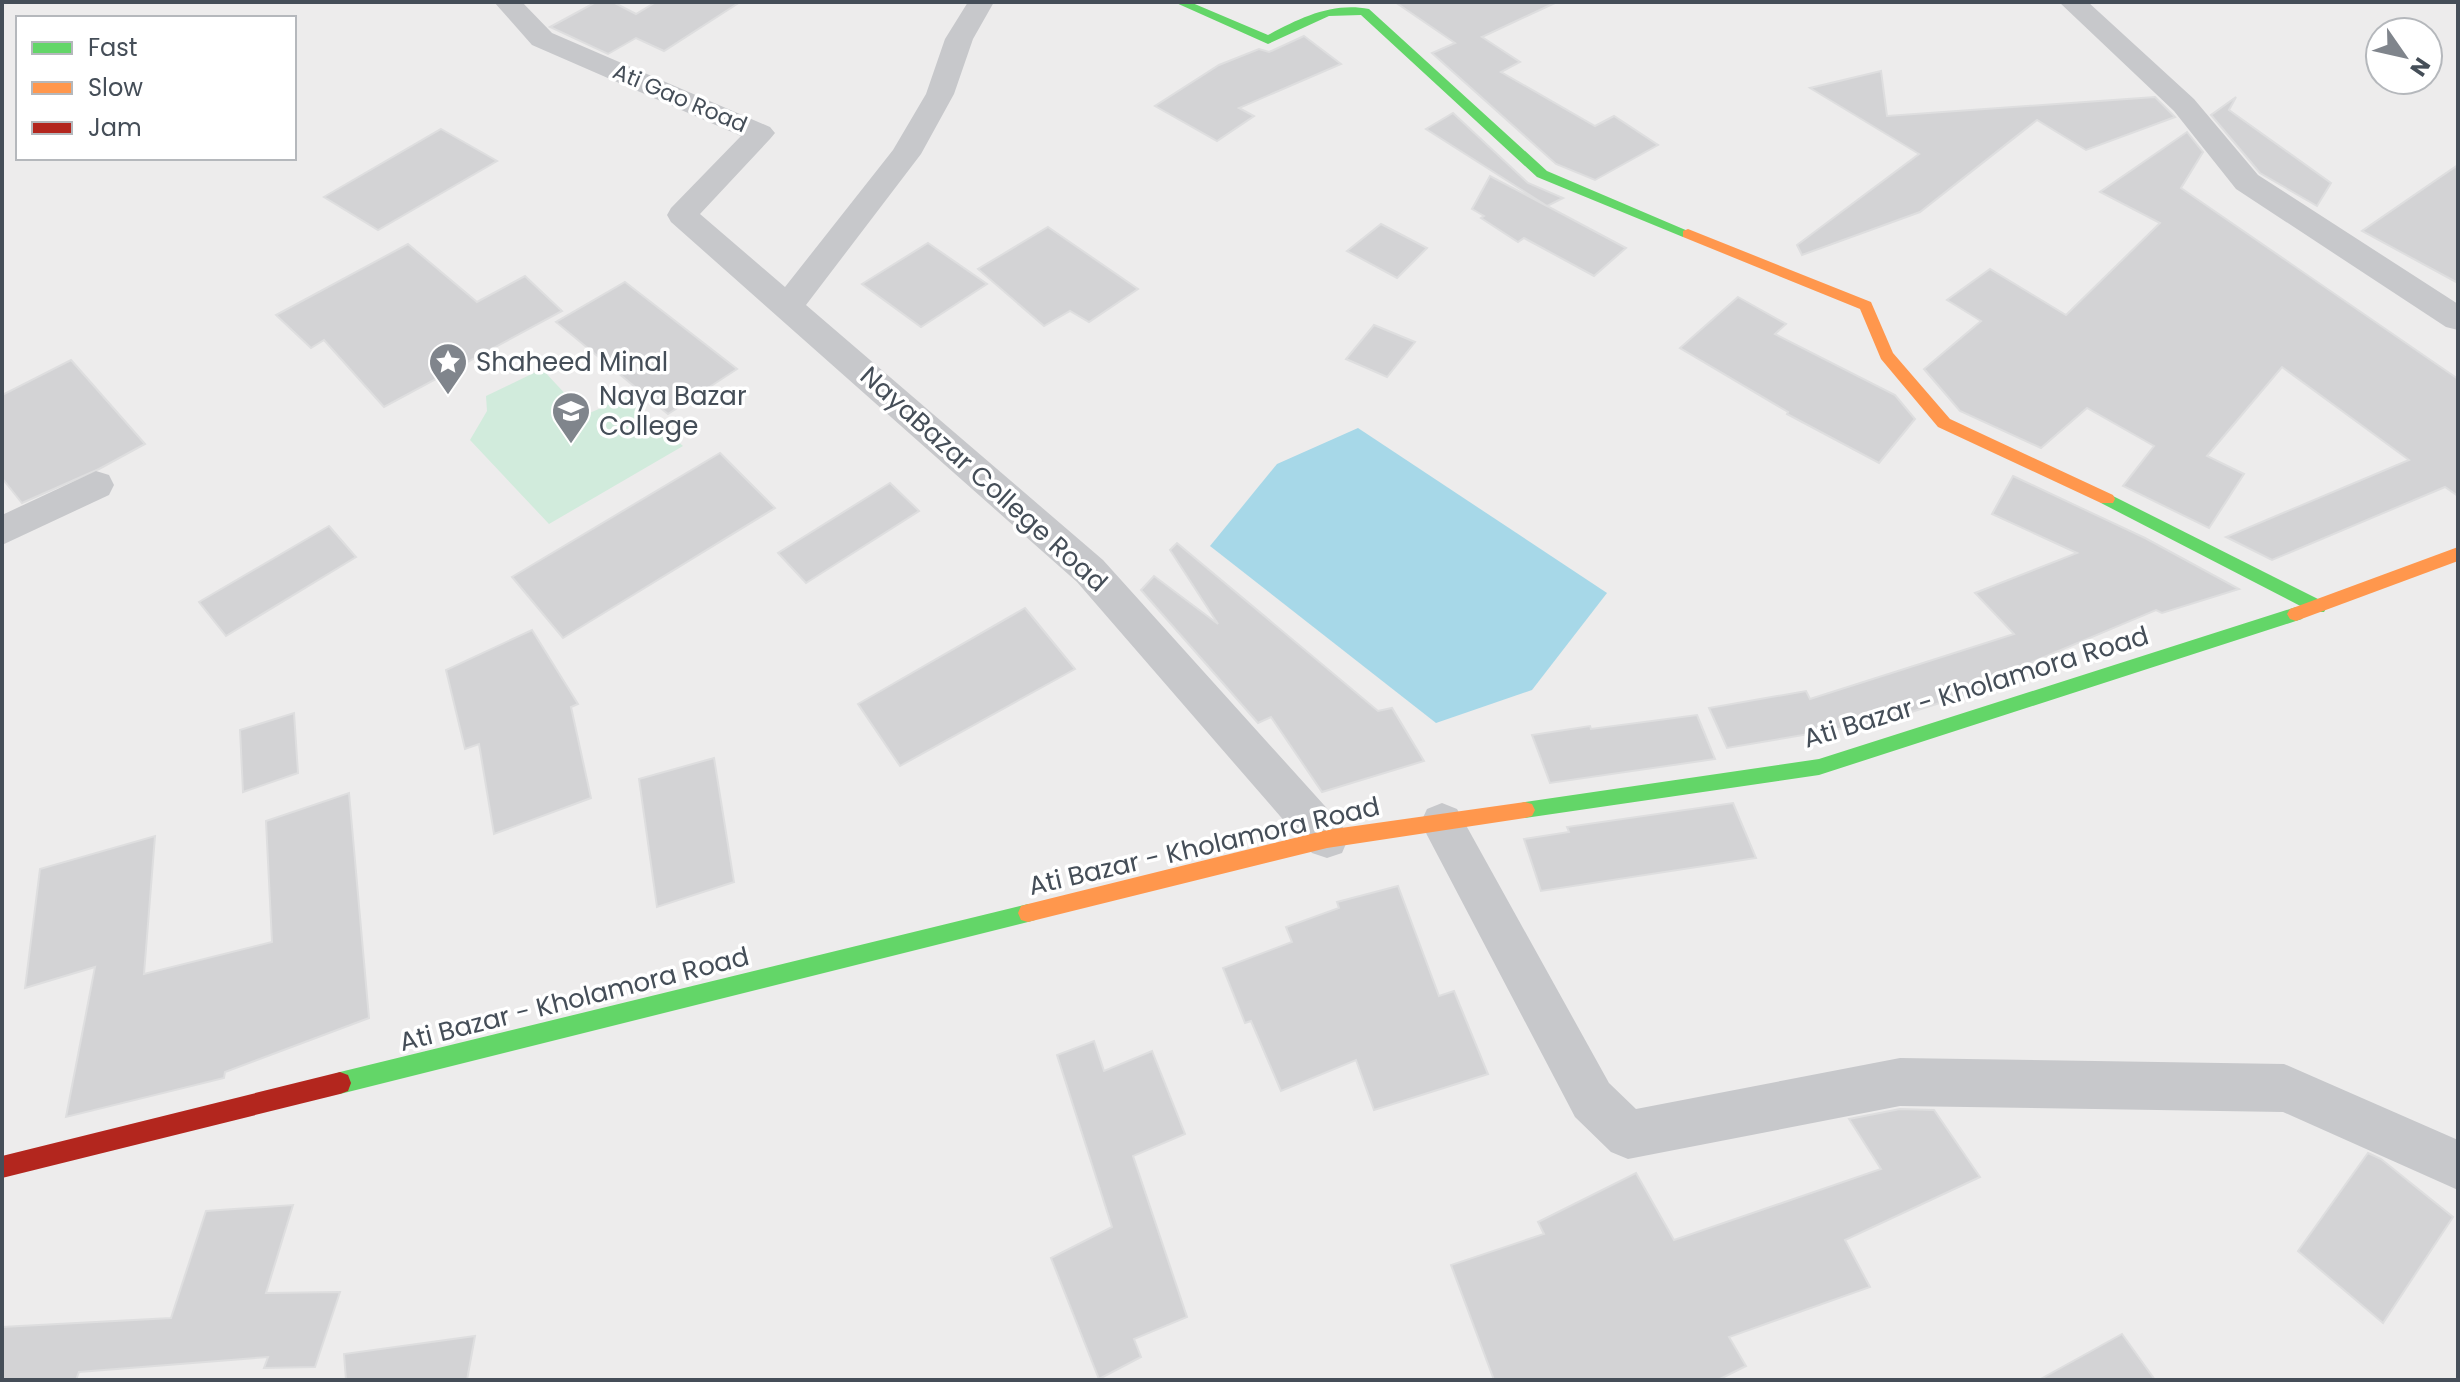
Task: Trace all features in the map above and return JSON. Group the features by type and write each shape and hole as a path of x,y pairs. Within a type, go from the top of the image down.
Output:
{"main road":[{"path":"1180,2 1268,40 1337,7 1351,5 1365,12 1542,174 1866,306 1886,355 1944,423 2160,524 2318,607"},
{"name":"Ati Bazar - Kholamora Road","path":"2,1167 1327,839 1819,767 2318,607 2458,554"}],"street":[{"name":"Ati Gao Road","path":"507,2 542,39 760,133 682,215"},
{"path":"788,305 906,154 940,94 959,39 981,2"},
{"path":"2072,2 2184,105 2247,182 2458,319"},
{"name":"NayaBazar College Road","path":"682,215 1090,571 1327,839"},
{"path":"2,531 96,485"},
{"path":"1442,822 1592,1100 1628,1135 1900,1082 2284,1088 2458,1165"}],"green space":[{"path":"542,369 585,415 626,397 683,446 549,524 470,440 487,411 486,396"}],"water":[{"path":"1358,428 1607,593 1532,690 1436,723 1210,546 1277,464"}],"building":[{"path":"596,2 613,2 636,14 656,2 740,2 664,51 636,38 608,54 550,27"},
{"path":"1395,2 1557,2 1482,37 1520,62 1501,72 1595,126 1614,116 1658,145 1595,180 1556,164 1432,53 1455,43"},
{"path":"1304,36 1341,64 1239,108 1254,116 1217,141 1155,106 1219,65 1259,49 1269,52"},
{"path":"1881,71 1887,116 2155,97 2175,117 2086,150 2037,120 1920,212 1802,255 1797,245 1919,154 1810,88"},
{"path":"2236,97 2229,110 2331,183 2317,206 2260,173 2211,115"},
{"path":"1453,113 1528,183 1563,198 1547,206 1426,129"},
{"path":"441,129 497,161 378,230 324,197"},
{"path":"2187,132 2203,152 2181,188 2458,379 2458,496 2445,487 2272,560 2226,537 2409,460 2282,367 2207,456 2244,474 2209,528 2123,486 2154,446 2087,408 2041,448 1960,411 1924,369 1981,321 1947,300 1990,269 2066,315 2160,223 2100,192"},
{"path":"2458,165 2458,283 2362,231"},
{"path":"1490,176 1626,248 1594,276 1524,238 1518,242 1472,209"},
{"path":"1381,224 1427,248 1397,278 1347,251"},
{"path":"1048,227 1138,289 1089,322 1070,311 1044,326 978,269"},
{"path":"928,243 987,284 921,327 862,284"},
{"path":"408,244 477,302 525,276 562,311 384,407 324,340 311,348 276,315"},
{"path":"625,282 737,369 668,414 556,322"},
{"path":"1738,297 1786,324 1775,334 1895,395 1915,419 1879,463 1787,414 1680,348"},
{"path":"1374,325 1415,342 1387,377 1346,359"},
{"path":"71,360 145,444 99,469 22,503 2,478 2,395"},
{"path":"720,453 775,508 563,638 512,577"},
{"path":"2013,476 2145,538 2239,589 2162,613 2156,610 1980,684 1984,689 1880,722 1727,748 1709,708 1806,691 1810,699 2014,634 1975,593 2077,553 1992,514"},
{"path":"890,483 919,511 806,583 778,553"},
{"path":"329,526 356,557 226,636 199,602"},
{"path":"1177,543 1378,711 1392,708 1424,761 1322,792 1271,717 1258,723 1141,590 1154,576 1218,624 1170,550"},
{"path":"1025,608 1075,669 900,766 858,704"},
{"path":"532,630 578,704 571,707 591,798 494,834 479,744 465,749 446,670"},
{"path":"294,713 298,773 243,792 240,730"},
{"path":"1697,715 1715,759 1550,783 1532,735 1590,726 1591,729"},
{"path":"714,758 734,882 657,907 639,779"},
{"path":"349,793 369,1018 225,1072 224,1078 66,1117 95,967 25,988 40,869 155,836 144,974 272,942 266,821"},
{"path":"1733,803 1756,858 1541,891 1524,839 1569,832 1567,827"},
{"path":"1398,886 1439,996 1454,991 1488,1074 1374,1110 1356,1060 1281,1091 1251,1021 1245,1023 1223,968 1292,942 1286,927 1339,908 1337,902"},
{"path":"1094,1041 1104,1071 1152,1051 1185,1134 1133,1156 1187,1317 1134,1339 1141,1357 1099,1379 1051,1258 1112,1227 1057,1055"},
{"path":"1900,1109 1934,1110 1980,1177 1845,1240 1870,1287 1729,1337 1746,1366 1718,1380 1494,1380 1451,1265 1544,1234 1538,1222 1636,1173 1674,1240 1881,1169 1849,1119"},
{"path":"2368,1153 2381,1159 2453,1217 2383,1323 2298,1251"},
{"path":"293,1205 266,1293 340,1292 315,1367 264,1368 268,1357 79,1372 76,1380 2,1380 2,1327 171,1318 206,1211"},
{"path":"2122,1334 2155,1380 2039,1380"},
{"path":"475,1336 467,1380 346,1380 344,1354"}],"traffic: fast":[{"path":"1180,2 1268,40 1327,13 1365,12 1542,174 1688,234"},
{"path":"2107,499 2318,607"},
{"path":"1525,810 1819,767 2296,614"},
{"path":"340,1083 1028,913"}],"traffic: slow":[{"path":"1688,234 1866,306 1886,355 1944,423 2107,499"},
{"path":"2296,614 2458,554"},
{"path":"1028,913 1327,839 1525,810"}],"traffic: jam":[{"path":"2,1167 340,1083"}],"place":[{"name":"Shaheed Minal","path":"448,396"},
{"name":"Naya Bazar College","path":"571,445"}]}
